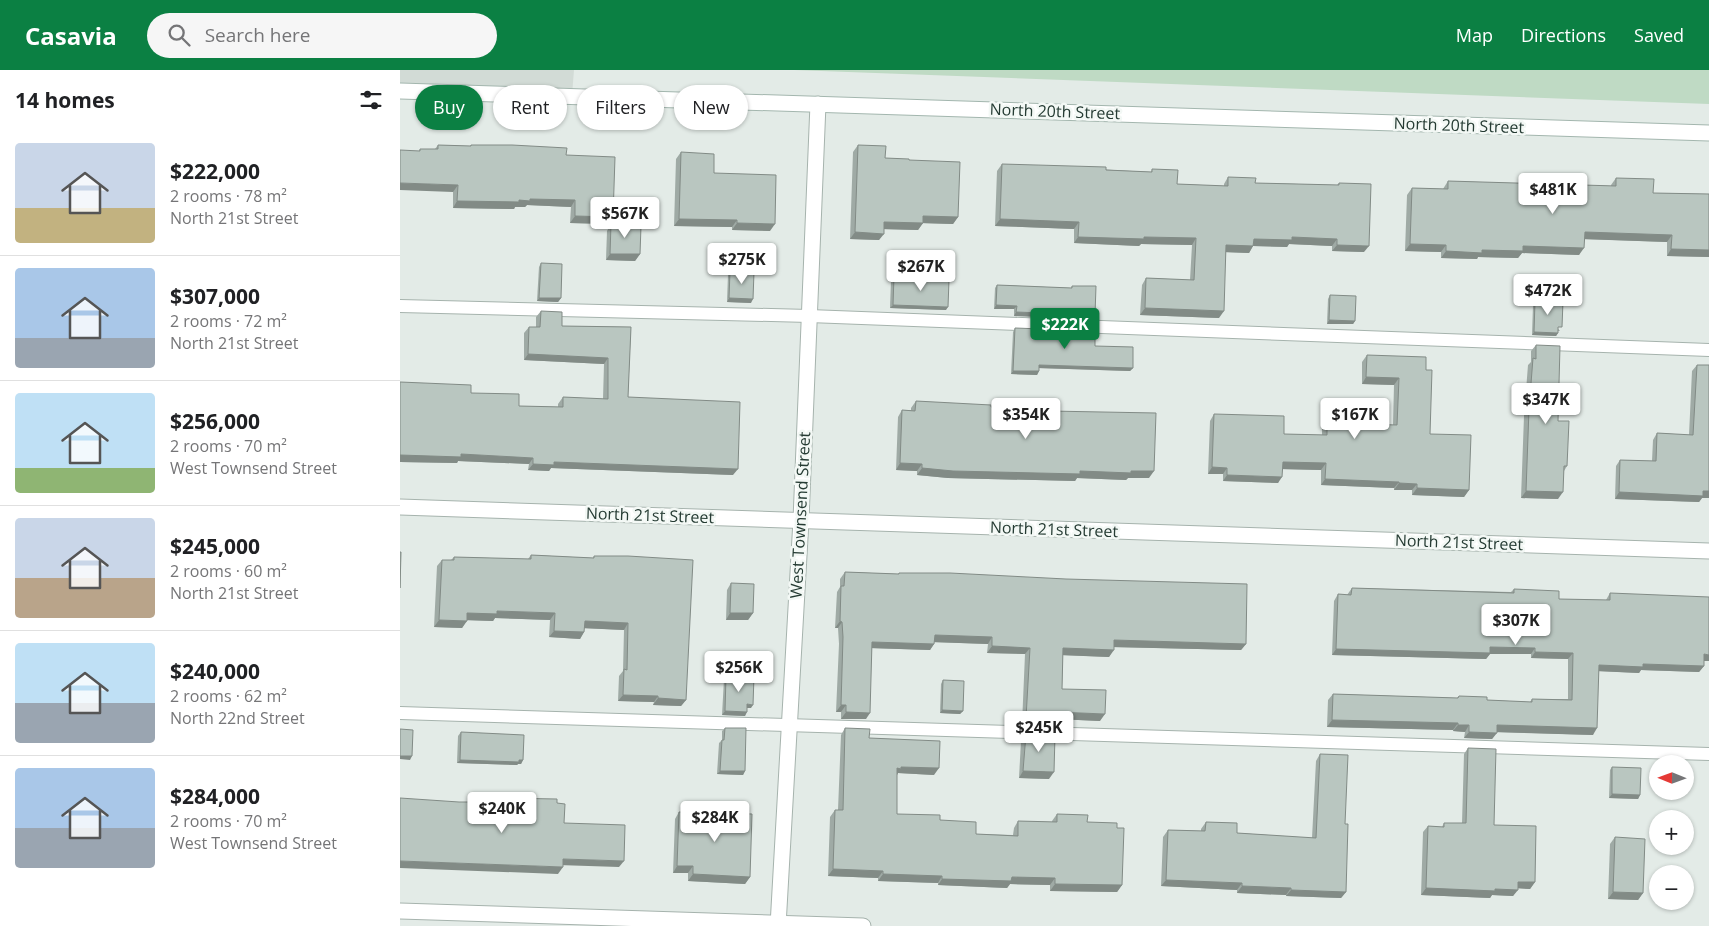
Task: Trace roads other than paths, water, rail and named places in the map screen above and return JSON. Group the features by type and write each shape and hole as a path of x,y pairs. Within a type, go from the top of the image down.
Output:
{"street":[{"name":"North 20th Street","path":"400,91 1709,133"},
{"name":"West Townsend Street","path":"778,925 801,520 818,104"},
{"name":"North 21st Street","path":"400,507 1709,550"},
{"path":"400,910 778,925 863,926"}],"lane":[{"path":"400,306 809,316 1709,350"},
{"path":"400,713 1709,754"}]}
